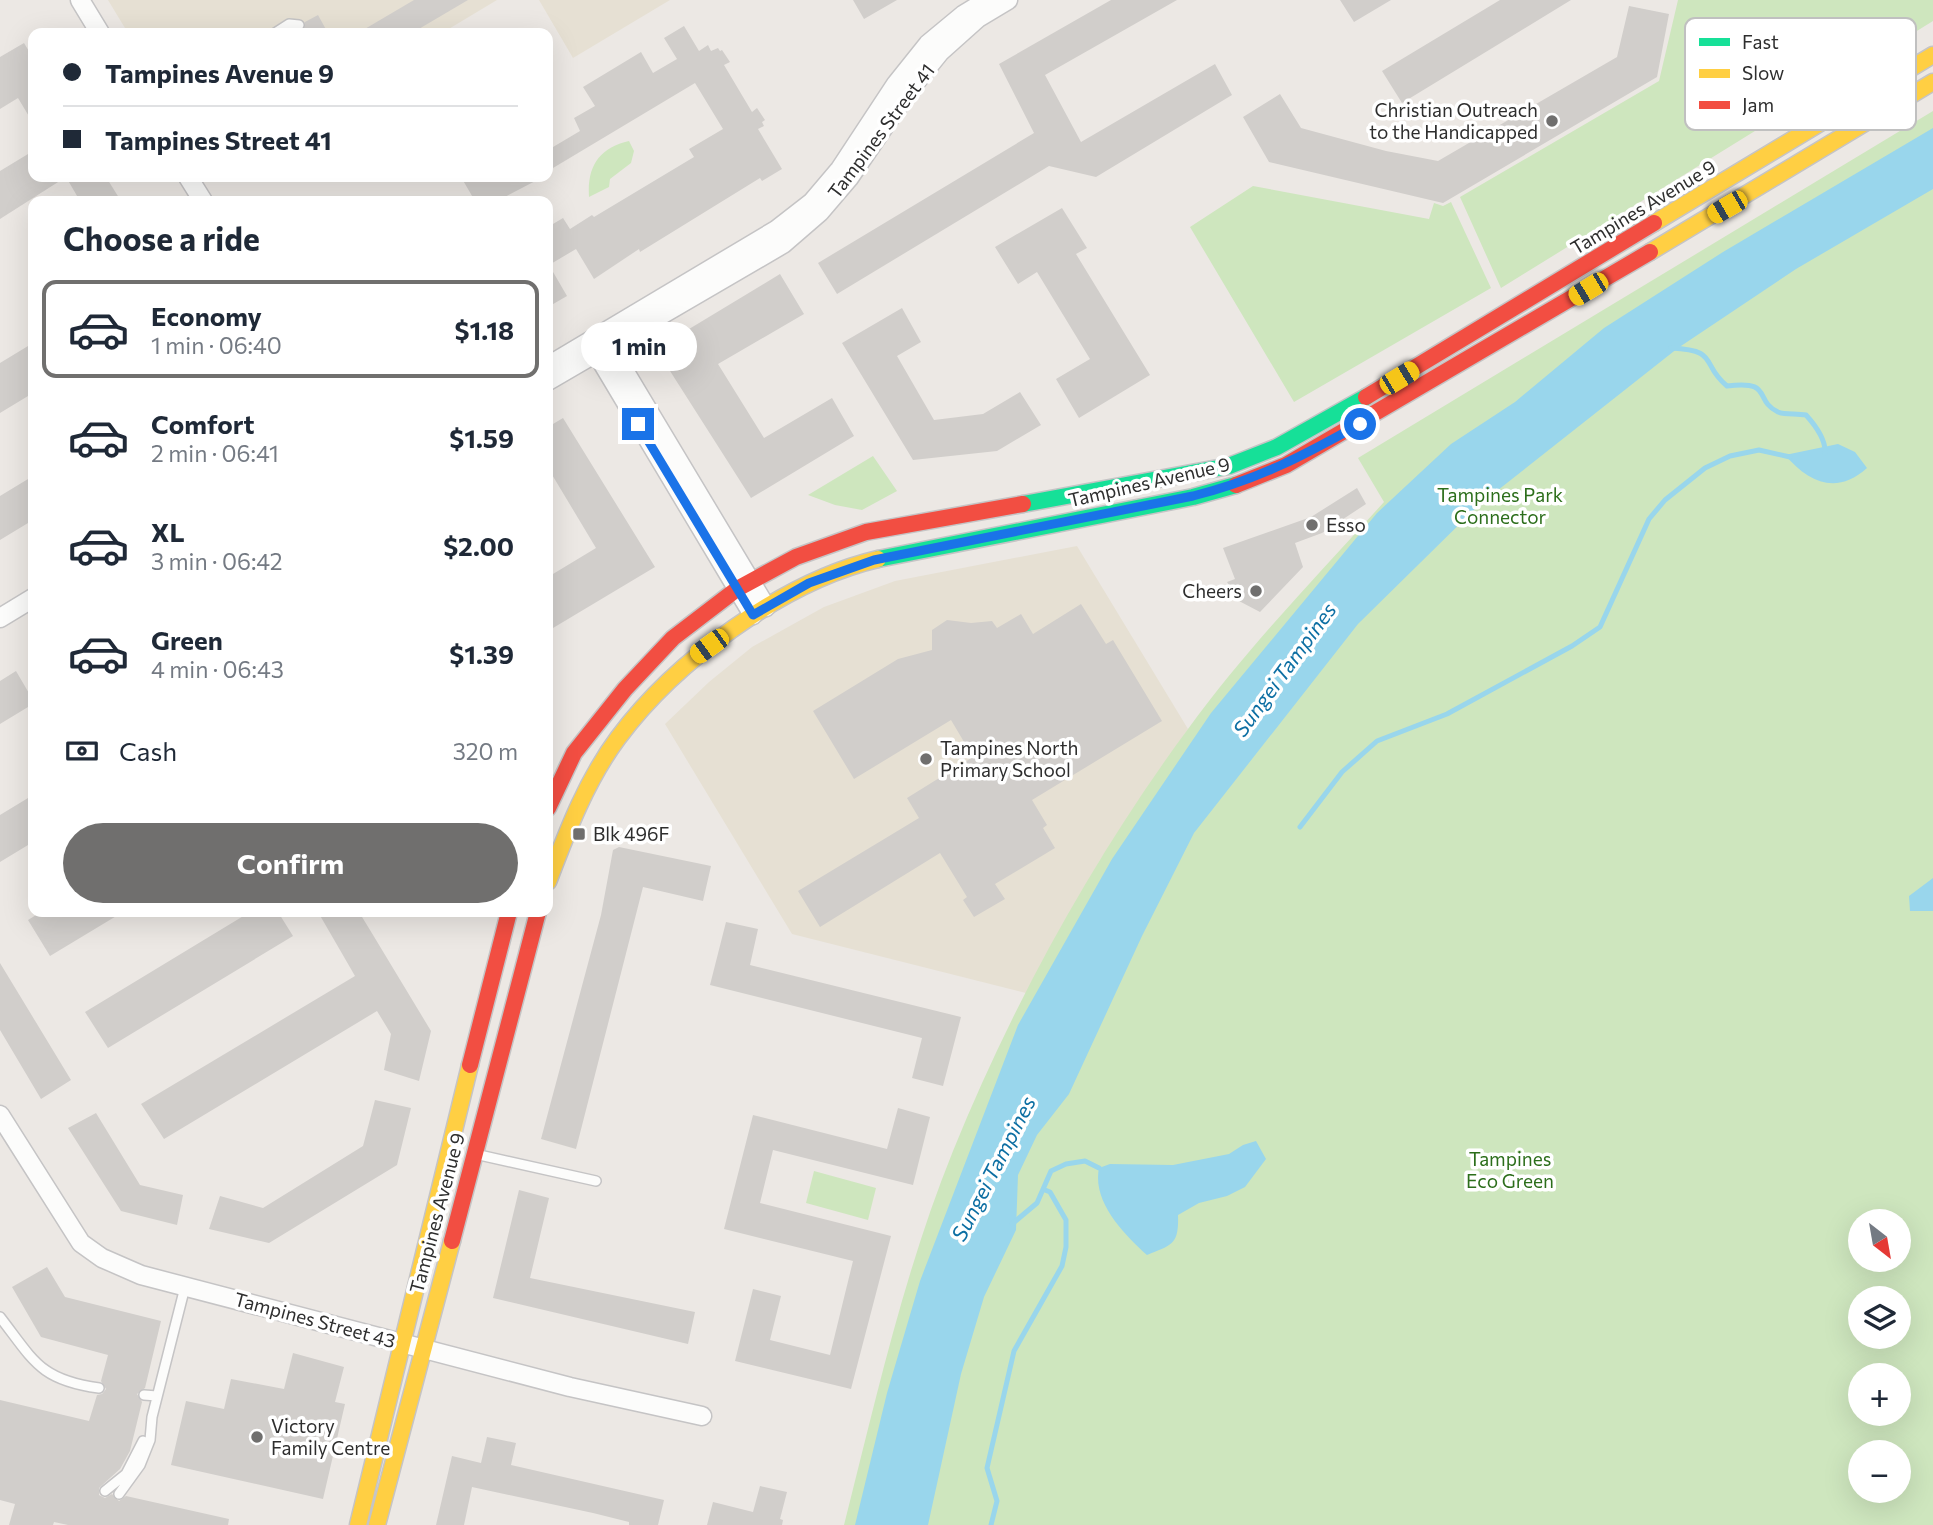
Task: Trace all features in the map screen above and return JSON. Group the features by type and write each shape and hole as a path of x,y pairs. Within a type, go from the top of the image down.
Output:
{"main road":[{"name":"Tampines Avenue 9","path":"1916,65 1933,55"},
{"name":"Tampines Avenue 9","path":"1916,92 1933,82"},
{"name":"Tampines Avenue 9","path":"553,797 574,753 625,689 673,638 743,585 796,557 866,532 1186,476 1229,467 1277,447 1466,338 1809,130"},
{"name":"Tampines Avenue 9","path":"553,870 578,807 618,738 688,661 759,611 809,583 874,560 1193,496 1234,485 1286,465 1853,130"},
{"name":"Tampines Avenue 9","path":"358,1525 508,917"},
{"name":"Tampines Avenue 9","path":"377,1525 537,917"}],"street":[{"path":"80,0 97,28"},
{"name":"Tampines Street 41","path":"553,378 599,343 776,230 812,202 844,173 902,88 928,44 963,15 988,0"},
{"name":"Tampines Street 41","path":"902,88 978,18 1008,0"},
{"path":"599,343 759,611"},
{"name":"Tampines Street 41","path":"553,364 599,343"},
{"path":"0,618 28,601"},
{"path":"0,627 28,610"},
{"name":"Tampines Street 43","path":"0,1115 80,1242 102,1258 141,1275 570,1387 702,1416"}],"lane":[{"path":"283,28 289,24 299,25"},
{"path":"449,1149 596,1181"},
{"path":"105,1491 126,1474 149,1433 186,1287"},
{"path":"0,1317 47,1373 68,1383 99,1388"},
{"path":"144,1395 157,1396"},
{"path":"120,1494 140,1465 150,1440 149,1433"}],"shaded area":[{"path":"108,0 497,0 450,28 125,28"},
{"path":"539,0 670,0 573,58"},
{"name":"Tampines North Primary School","path":"1077,546 1188,729 1100,860 1026,993 792,934 665,724 709,682 752,647 824,607 895,581"}],"green space":[{"path":"1678,0 1933,0 1933,21 1916,32 1916,18 1685,18 1685,130 1757,130 1501,288 1460,197 1659,81"},
{"name":"Tampines Eco Green","path":"1933,111 1933,1525 844,1525 905,1289 953,1151 1001,1041 1057,933 1120,828 1188,729 1283,613 1384,502 1358,458 1902,130 1916,130 1916,121"},
{"path":"629,141 634,151 631,163 610,179 609,187 589,197 590,176 597,160 610,148"},
{"path":"1253,186 1429,219 1434,203 1443,206 1451,202 1491,288 1294,402 1190,227"},
{"path":"873,456 897,491 862,510 835,505 808,495"},
{"path":"814,1171 876,1188 868,1220 806,1203"}],"water":[{"name":"Sungei Tampines","path":"1933,128 1933,189 1796,269 1678,348 1479,505 1358,624 1194,833 1142,936 1069,1094 1037,1135 1018,1175 1016,1230 984,1297 961,1374 928,1525 855,1525 887,1393 920,1281 1018,1025 1112,859 1211,713 1377,513 1451,444 1515,402 1604,328 1723,252"},
{"path":"1838,444 1855,452 1867,468 1845,481 1834,483 1814,479 1785,455"},
{"path":"1933,878 1933,911 1910,911 1909,896"},
{"path":"1256,1141 1266,1159 1245,1187 1227,1196 1199,1203 1178,1215 1177,1232 1172,1242 1147,1255 1120,1227 1100,1193 1099,1168 1110,1164 1173,1165 1229,1154"}],"building":[{"path":"414,0 468,0 420,28 366,28"},
{"path":"853,0 897,0 864,19"},
{"path":"1111,0 1177,0 1045,75 1081,142 1215,64 1232,95 1096,177 1049,166 837,294 818,263 1034,133 999,64"},
{"path":"1340,0 1391,0 1354,22"},
{"path":"1500,0 1571,0 1402,103 1382,71"},
{"path":"1629,6 1669,14 1657,77 1443,203 1269,162 1243,117 1280,94 1301,128 1386,151 1438,161 1617,57"},
{"path":"318,15 325,28 303,28 305,22"},
{"path":"684,26 699,51 708,45 711,51 718,48 722,50 730,62 724,65 752,112 757,108 765,120 762,122 764,126 758,129 782,169 762,181 760,178 640,252 639,249 594,279 576,249 553,263 553,224 563,218 570,229 592,215 594,217 694,157 689,149 723,129 695,83 553,168 553,147 580,131 574,118 595,106 583,87 641,52 653,73 677,59 664,38"},
{"path":"24,43 28,50 28,115 18,98 0,109 0,57"},
{"path":"28,154 28,182 58,182 36,196 28,196 28,201 0,219 0,171"},
{"path":"69,182 109,182 118,196 77,196"},
{"path":"464,182 533,182 507,196 472,196"},
{"path":"1062,208 1087,248 1076,254 1150,375 1079,418 1056,379 1090,359 1037,272 1018,284 995,247"},
{"path":"553,272 567,296 553,304"},
{"path":"780,274 804,314 718,364 764,438 832,398 854,436 751,498 656,349"},
{"path":"902,308 921,342 897,356 934,420 983,414 1020,392 1041,425 997,451 913,460 842,343"},
{"path":"28,346 28,396 0,413 0,363"},
{"path":"563,418 655,567 553,628 553,574 596,548 553,476 553,424"},
{"path":"28,479 28,523 0,540 0,496"},
{"path":"1357,488 1366,504 1322,533 1295,543 1303,567 1260,612 1239,601 1227,582 1235,579 1223,548 1311,517"},
{"path":"1081,604 1106,644 1113,640 1162,721 1032,800 1047,825 1043,828 1055,848 995,884 1005,899 974,917 963,900 967,897 940,853 820,927 798,891 919,818 907,798 973,757 951,720 854,779 813,711 898,659 932,650 932,630 947,620 971,623 992,621 997,628 1021,614 1033,634"},
{"path":"16,671 28,691 28,707 0,724 0,681"},
{"path":"28,798 28,845 0,862 0,815"},
{"path":"619,847 711,866 703,901 643,887 576,1149 541,1139 601,915 613,850"},
{"path":"33,917 115,917 50,956 28,920"},
{"path":"242,917 281,917 293,936 108,1048 85,1012"},
{"path":"321,917 362,917 431,1031 419,1081 384,1070 391,1034 377,1011 164,1139 141,1104 355,976"},
{"path":"726,922 758,929 750,965 961,1017 943,1086 912,1078 922,1038 710,985"},
{"path":"0,963 71,1080 41,1099 0,1030"},
{"path":"375,1100 411,1108 397,1165 269,1243 209,1229 220,1196 263,1208 363,1146"},
{"path":"898,1108 930,1117 913,1185 773,1150 760,1203 891,1236 851,1389 735,1361 753,1289 781,1296 770,1340 830,1355 853,1261 724,1229 753,1115 887,1149"},
{"path":"96,1113 140,1185 183,1195 177,1225 121,1211 68,1128"},
{"path":"519,1190 549,1198 530,1278 695,1312 688,1344 493,1298"},
{"path":"47,1267 65,1297 161,1321 145,1388 137,1394 142,1402 130,1451 120,1469 99,1488 99,1495 105,1498 112,1494 119,1501 126,1496 229,1519 228,1525 68,1525 54,1522 53,1525 9,1525 15,1504 0,1500 0,1400 89,1421 97,1395 106,1389 101,1381 108,1355 41,1337 12,1287"},
{"name":"Victory Family Centre","path":"293,1353 344,1367 335,1402 345,1404 323,1499 171,1465 186,1401 224,1409 231,1379 284,1389"},
{"path":"487,1437 516,1443 511,1465 664,1500 658,1525 629,1525 629,1522 593,1513 472,1487 464,1525 436,1525 452,1456 481,1463"},
{"path":"760,1486 787,1492 780,1519 783,1520 782,1525 707,1525 713,1502 753,1512"}],"waterway":[{"path":"1671,348 1686,349 1703,355 1727,386 1757,388 1766,402 1778,412 1806,415 1822,437 1825,453"},
{"path":"1300,827 1342,772 1377,741 1447,714 1572,646 1600,627 1649,519 1665,500 1705,468 1730,456 1759,450 1790,457"},
{"path":"1012,1224 1037,1203 1051,1171 1066,1164 1085,1161 1099,1168"},
{"path":"991,1525 997,1501 987,1468 1014,1351 1062,1266 1066,1247 1066,1220 1050,1192 1045,1190"}],"traffic: fast":[{"path":"1023,504 1229,466 1277,447 1366,397"},
{"path":"878,559 1193,497 1236,485"}],"traffic: slow":[{"path":"1916,65 1933,55"},
{"path":"1916,92 1933,82"},
{"path":"1654,223 1808,130"},
{"path":"1650,252 1853,130"},
{"path":"553,869 587,789 607,754 642,709 669,681 701,653 769,605 806,585 878,559"},
{"path":"358,1525 470,1065"},
{"path":"377,1525 452,1241"}],"traffic: jam":[{"path":"1366,397 1654,223"},
{"path":"1236,485 1286,465 1650,252"},
{"path":"553,797 574,753 625,689 673,638 737,589 796,557 866,532 1023,504"},
{"path":"470,1065 508,917"},
{"path":"452,1241 537,917"}],"place":[{"name":"Christian Outreach to the Handicapped","path":"1552,121"},
{"name":"Esso","path":"1312,525"},
{"name":"Cheers","path":"1256,591"},
{"name":"Tampines North Primary School","path":"926,759"},
{"name":"Blk 496F","path":"579,834"},
{"name":"Victory Family Centre","path":"257,1437"}],"route":[{"path":"638,424 753,615 809,583 874,560 1193,496 1234,485 1286,465 1360,424"}],"park label":[{"name":"Tampines Park Connector","path":"1500,506"}]}
